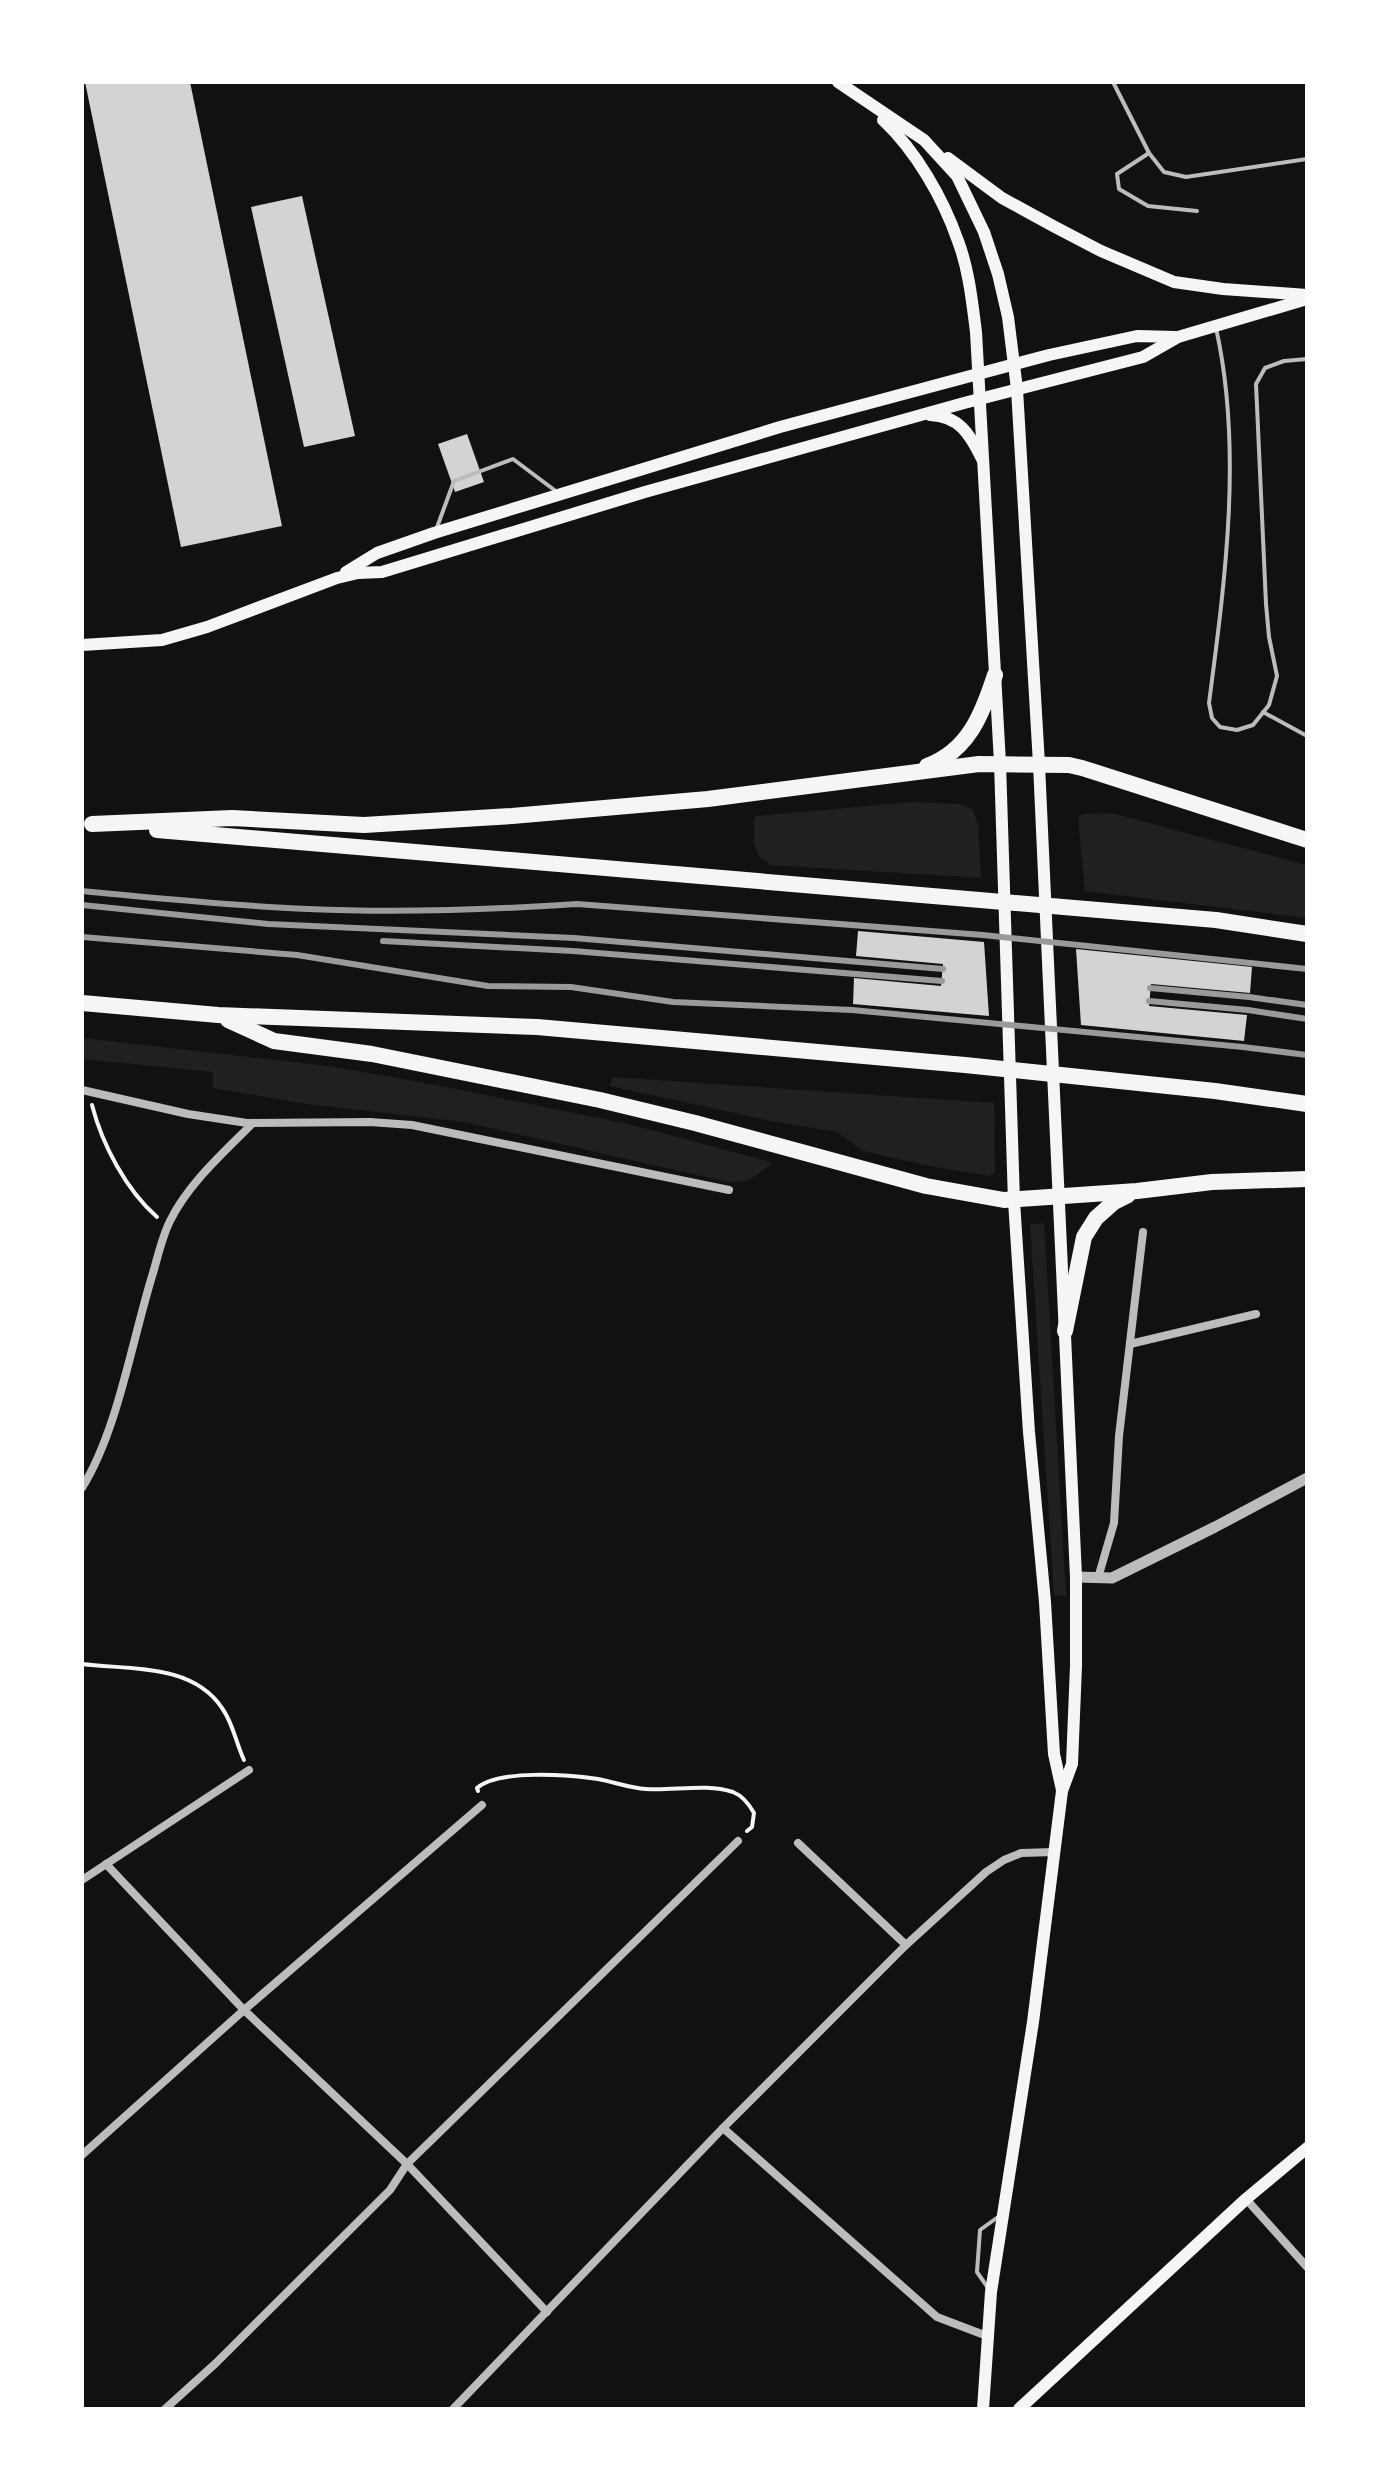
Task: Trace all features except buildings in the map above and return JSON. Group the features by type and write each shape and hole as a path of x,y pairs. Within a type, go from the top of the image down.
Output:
{"highway":[{"path":"913,771 940,761 958,749 986,704 995,675"},
{"path":"87,824 232,818 364,825 512,816 708,799 913,771 1000,763 1082,768 1307,840"},
{"path":"87,824 1216,920 1307,934"},
{"path":"82,1003 218,1015 537,1027 965,1065 1215,1091 1307,1104"},
{"path":"218,1015 274,1041 372,1054 600,1100 926,1186 1014,1201 1212,1182 1307,1179"},
{"path":"1065,1331 1084,1237 1096,1218 1114,1202 1137,1191"}],"main road":[{"path":"838,82 1002,198 1101,251 1174,282 1307,297"},
{"path":"857,96 897,133 917,161 958,240 972,299 980,373 1000,763 1014,1201 1054,1754 1062,1791"},
{"path":"924,140 957,176 984,232 1008,317 1017,389 1039,764 1076,1577 1072,1764 1062,1791 1033,2022 991,2292 983,2409"},
{"path":"82,645 162,640 207,627 337,578 382,572 645,492 981,398 1143,357 1178,337 1307,297"},
{"path":"337,578 377,553 434,533 780,427 980,373 1137,336 1178,337"},
{"path":"923,414 949,418 962,426 972,438 984,464"},
{"path":"1019,2409 1246,2199 1307,2148"}],"street":[{"path":"86,1091 188,1114 253,1123 370,1122 412,1125 729,1190"},
{"path":"82,1488 90,1476 110,1424 168,1227 192,1189 253,1123"},
{"path":"1098,1578 1114,1523 1119,1436 1143,1232"},
{"path":"1130,1344 1256,1314"},
{"path":"1076,1577 1112,1578 1136,1568 1307,1478"},
{"path":"82,1880 249,1770"},
{"path":"82,2155 244,2010 482,1805"},
{"path":"165,2409 216,2363 390,2190 407,2164 738,1841"},
{"path":"798,1843 906,1945"},
{"path":"453,2409 723,2128 906,1945 986,1872 1004,1860 1021,1853 1054,1852"},
{"path":"106,1864 244,2010 407,2164 547,2312"},
{"path":"723,2128 937,2317 987,2336"},
{"path":"1246,2199 1307,2267"},
{"path":"462,2400 467,2409"}],"lane":[{"path":"1113,82 1149,153 1164,172 1186,177 1307,159"},
{"path":"1149,153 1117,174 1119,189 1148,206 1197,211"},
{"path":"1215,325 1226,385 1228,524 1225,579 1209,703 1212,718 1220,727 1237,730 1253,725 1269,705 1277,676 1266,604 1256,384 1265,368 1284,361 1307,359"},
{"path":"434,533 454,481 513,459 559,494"},
{"path":"1263,712 1307,736"},
{"path":"991,2292 977,2272 980,2230 1003,2213"}],"path":[{"path":"86,1091 122,1174 148,1210 168,1227"},
{"path":"82,1664 172,1674 203,1687 222,1707 249,1770"},
{"path":"482,1805 477,1788 484,1781 502,1776 563,1775 644,1789 711,1788 734,1792 747,1801 754,1813 752,1827 738,1841"}],"shaded area":[{"path":"911,802 960,804 973,810 978,824 981,878 771,865 760,857 755,846 756,816"},
{"path":"1111,813 1307,865 1307,918 1085,891 1078,819 1083,814"},
{"path":"82,1038 328,1066 437,1085 628,1124 760,1159 771,1165 748,1181 728,1182 464,1122 307,1104 213,1088 213,1072 82,1059"},
{"path":"612,1077 994,1103 995,1173 990,1176 863,1151 837,1132 610,1086"},
{"path":"1044,1223 1066,1596 1054,1595 1030,1224"}],"railway":[{"path":"82,891 223,904 341,910 442,910 577,904 983,935 1307,969"},
{"path":"82,905 268,924 574,938 943,969"},
{"path":"82,937 297,955 488,986 571,987 673,1002 852,1010 1307,1055"},
{"path":"383,941 573,951 942,981"},
{"path":"1150,988 1307,1005"},
{"path":"1149,1001 1307,1019"}]}
